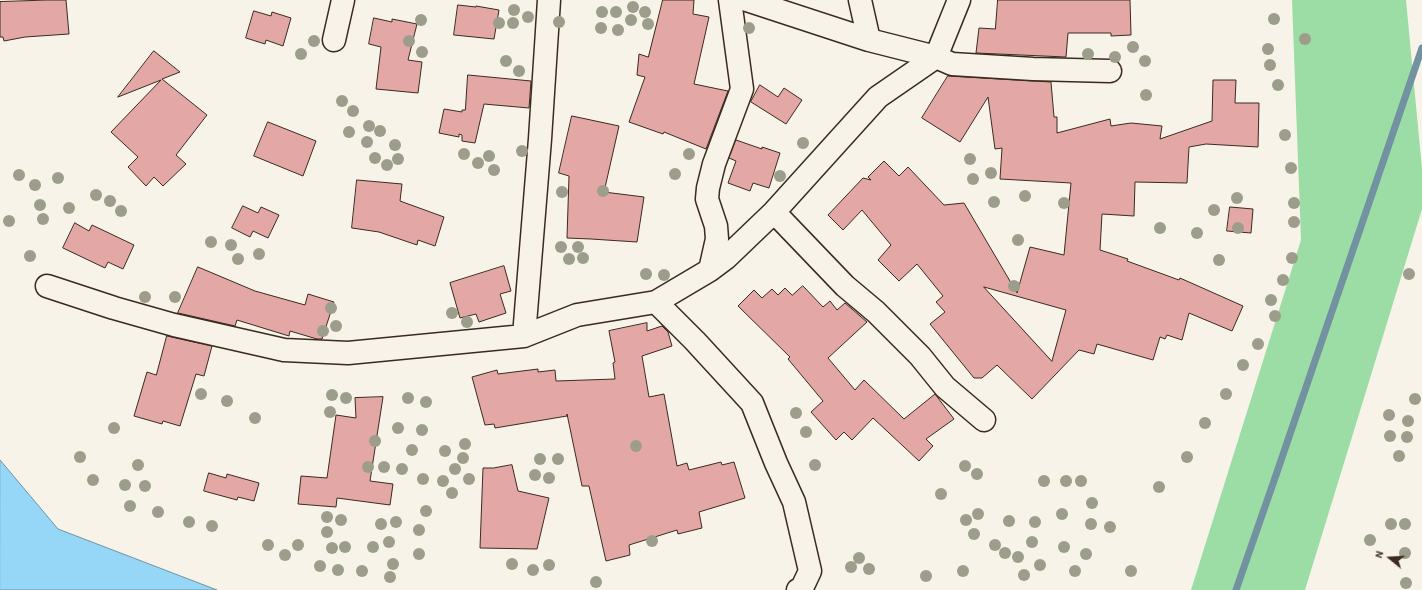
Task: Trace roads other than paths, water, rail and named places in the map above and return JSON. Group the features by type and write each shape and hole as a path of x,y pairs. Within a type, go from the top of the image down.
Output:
{"street":[{"path":"334,40 343,0"},
{"path":"524,336 540,139 549,0"},
{"path":"710,270 717,239 716,226 708,199 708,188 714,164 742,89 730,0"},
{"path":"747,0 869,40 936,57 952,64 1033,69 1110,70"},
{"path":"860,0 869,40"},
{"path":"47,286 114,308 174,325 284,350 348,353 524,336 577,315 656,302 710,270 726,258 774,212 878,97 936,57 959,0"},
{"path":"774,212 845,286 876,312 920,356 945,387 984,420"},
{"path":"656,302 695,341 752,403 776,463 794,502 810,571 802,588 798,590"}],"water":[{"path":"0,460 58,529 217,590 0,590"}],"waterway":[{"path":"1236,590 1422,48"}]}
